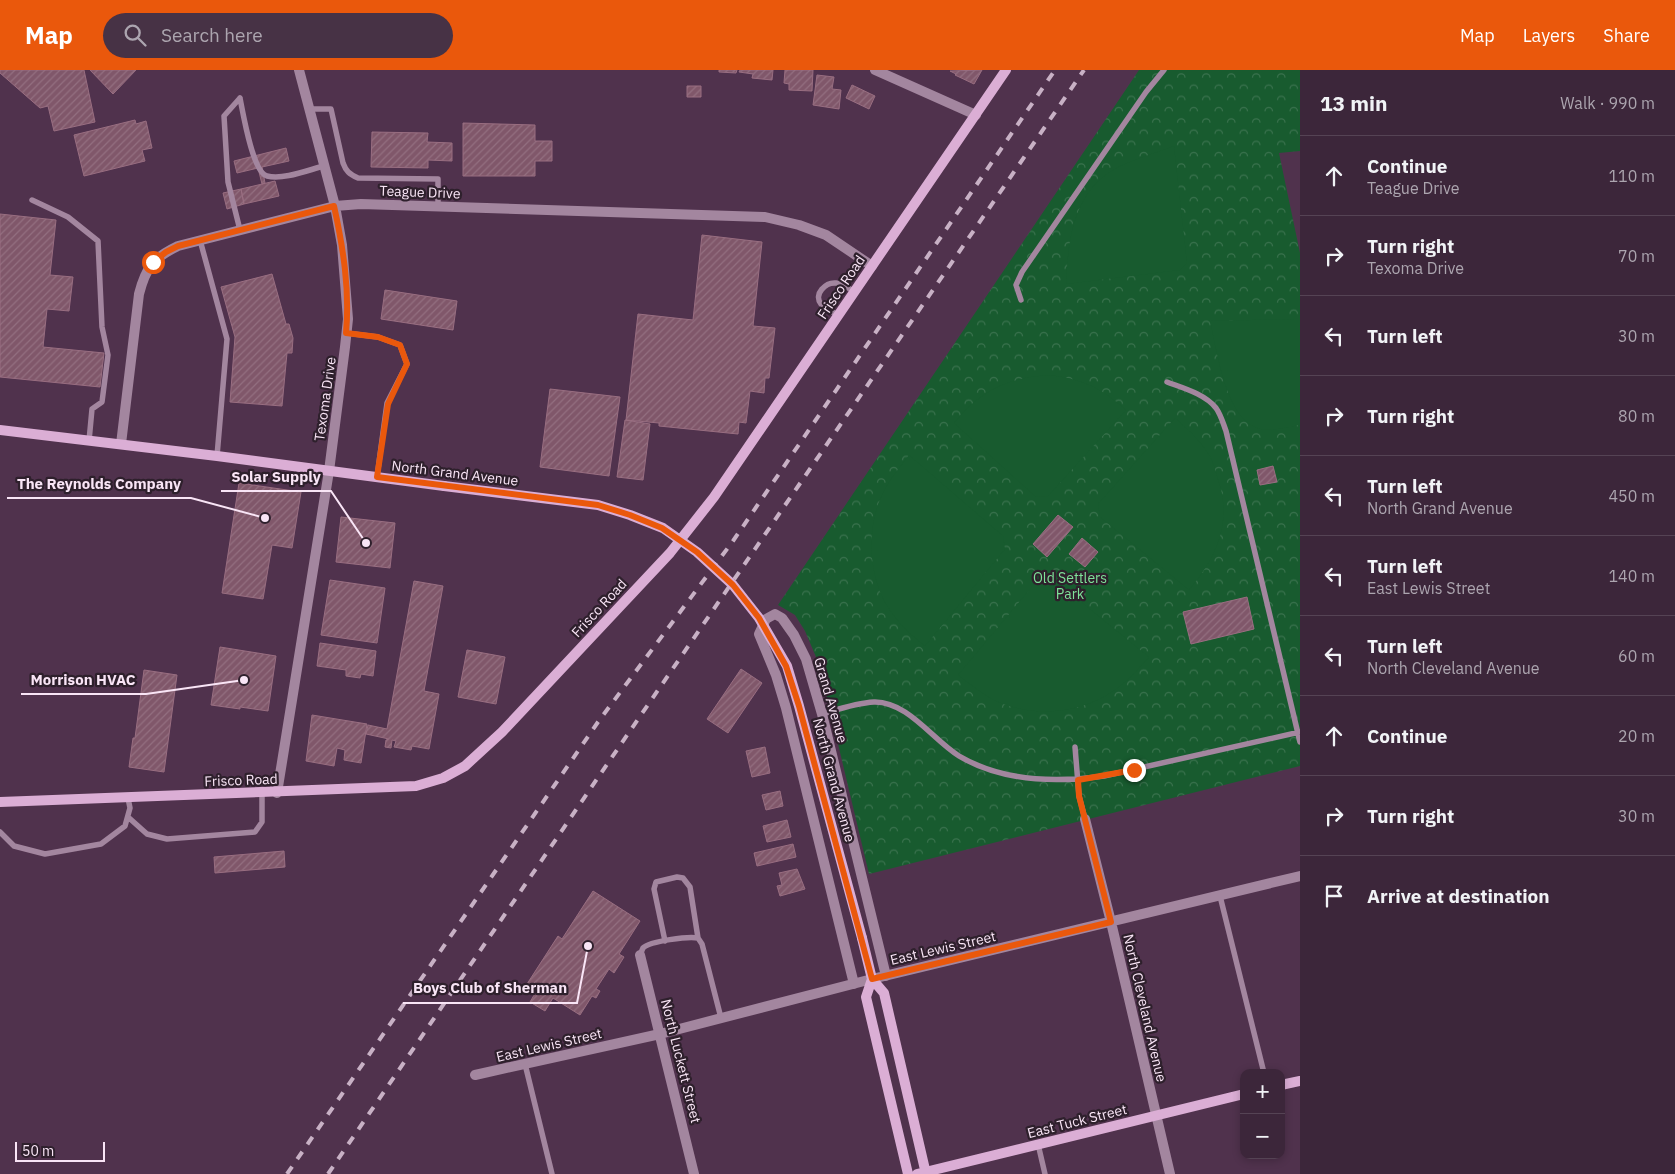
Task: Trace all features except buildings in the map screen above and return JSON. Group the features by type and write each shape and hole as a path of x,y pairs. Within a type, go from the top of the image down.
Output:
{"street":[{"name":"Texoma Drive","path":"277,792 329,471 348,319 342,245 334,206 299,70"},
{"path":"875,70 976,115"},
{"name":"Frisco Road","path":"0,802 416,786 443,778 465,766 502,732 670,553 714,497 1006,70"},
{"name":"Teague Drive","path":"121,444 139,294 143,276 153,262 178,246 334,206 361,204 765,217 799,225 826,235 872,266"},
{"name":"North Grand Avenue","path":"0,430 598,505 662,528 697,552 733,585 759,618 786,666 799,706 872,979 884,993 923,1173"},
{"name":"Grand Avenue","path":"854,984 786,708 776,675 759,634 766,619 775,614 782,618 794,635 806,659 822,714 886,976"},
{"name":"North Cleveland Avenue","path":"1085,819 1170,1174"},
{"name":"East Lewis Street","path":"475,1075 660,1034 872,979 1300,876"},
{"name":"North Luckett Street","path":"640,955 694,1174"},
{"name":"North Grand Avenue","path":"872,979 866,997 908,1174"},
{"path":"1285,1084 1300,1081"},
{"name":"East Tuck Street","path":"923,1173 1240,1095"}],"lane":[{"path":"1020,300 1016,285 1022,272 1146,92 1164,70"},
{"path":"240,230 228,182 224,116 240,98 259,171 267,176 290,175 324,166"},
{"path":"309,109 331,109 343,163 346,171 351,175 358,178 438,179 438,207"},
{"path":"32,200 68,217 98,241 102,327 108,355 102,402 92,410 89,440"},
{"path":"200,240 227,339 217,456"},
{"path":"838,315 821,304 820,292 831,283 838,283 854,292"},
{"path":"346,333 378,337 400,345 407,364 388,404 377,477"},
{"path":"1167,382 1206,399 1216,408 1226,430 1300,742"},
{"path":"822,714 863,703 876,702 893,705 904,711 958,756 1016,776 1042,780 1078,780 1134,770 1299,732"},
{"path":"1075,747 1079,796 1085,819"},
{"path":"128,816 147,834 167,839 255,832 262,822 262,793"},
{"path":"0,832 14,846 44,854 101,844 125,826 130,808 128,798"},
{"path":"664,941 654,889 656,882 677,877 683,878 690,887 698,938 702,944 721,1018"},
{"path":"1220,896 1263,1069"},
{"path":"640,955 643,948 650,944 690,936 698,938"},
{"path":"525,1064 552,1174"},
{"path":"1038,1144 1045,1174"}],"green space":[{"name":"Old Settlers Park","path":"1139,70 1300,70 1300,151 1279,153 1300,253 1300,766 869,874 819,664 805,631 795,615 778,605"},
{"path":"1174,146 1187,263 1180,270 1066,284 1068,253 1074,223 1086,196 1095,184 1107,174 1122,166"},
{"path":"1300,319 1300,425 1277,429 1260,429 1245,420 1236,409 1229,395 1219,364 1210,321"},
{"path":"1050,375 1073,379 1091,386 1126,410 1048,496 1036,497 954,423 974,402 996,388 1021,379"},
{"path":"1175,418 1189,431 1210,457 1222,492 1223,523 1220,537 1208,564 1189,590 1100,517 1098,504"},
{"path":"909,455 1003,536 1005,549 925,646 900,623 889,609 877,582 872,556 872,530 878,505 895,473"},
{"path":"1041,576 1049,576 1149,657 1121,686 1089,704 1058,711 1026,710 996,701 958,675"}],"railway":[{"path":"287,1174 598,722 733,541 1055,70"},
{"path":"328,1174 1084,70"}],"place":[{"name":"The Reynolds Company","path":"265,518"},
{"name":"Solar Supply","path":"366,543"},
{"name":"Morrison HVAC","path":"244,680"},
{"name":"Boys Club of Sherman","path":"588,946"}],"route":[{"path":"153,262 178,246 334,206 342,245 347,293 348,319 346,333 378,337 400,345 407,364 388,404 377,477 598,505 662,528 697,552 733,585 759,618 786,666 799,706 872,979 1111,922 1079,796 1078,780 1134,770"}]}
